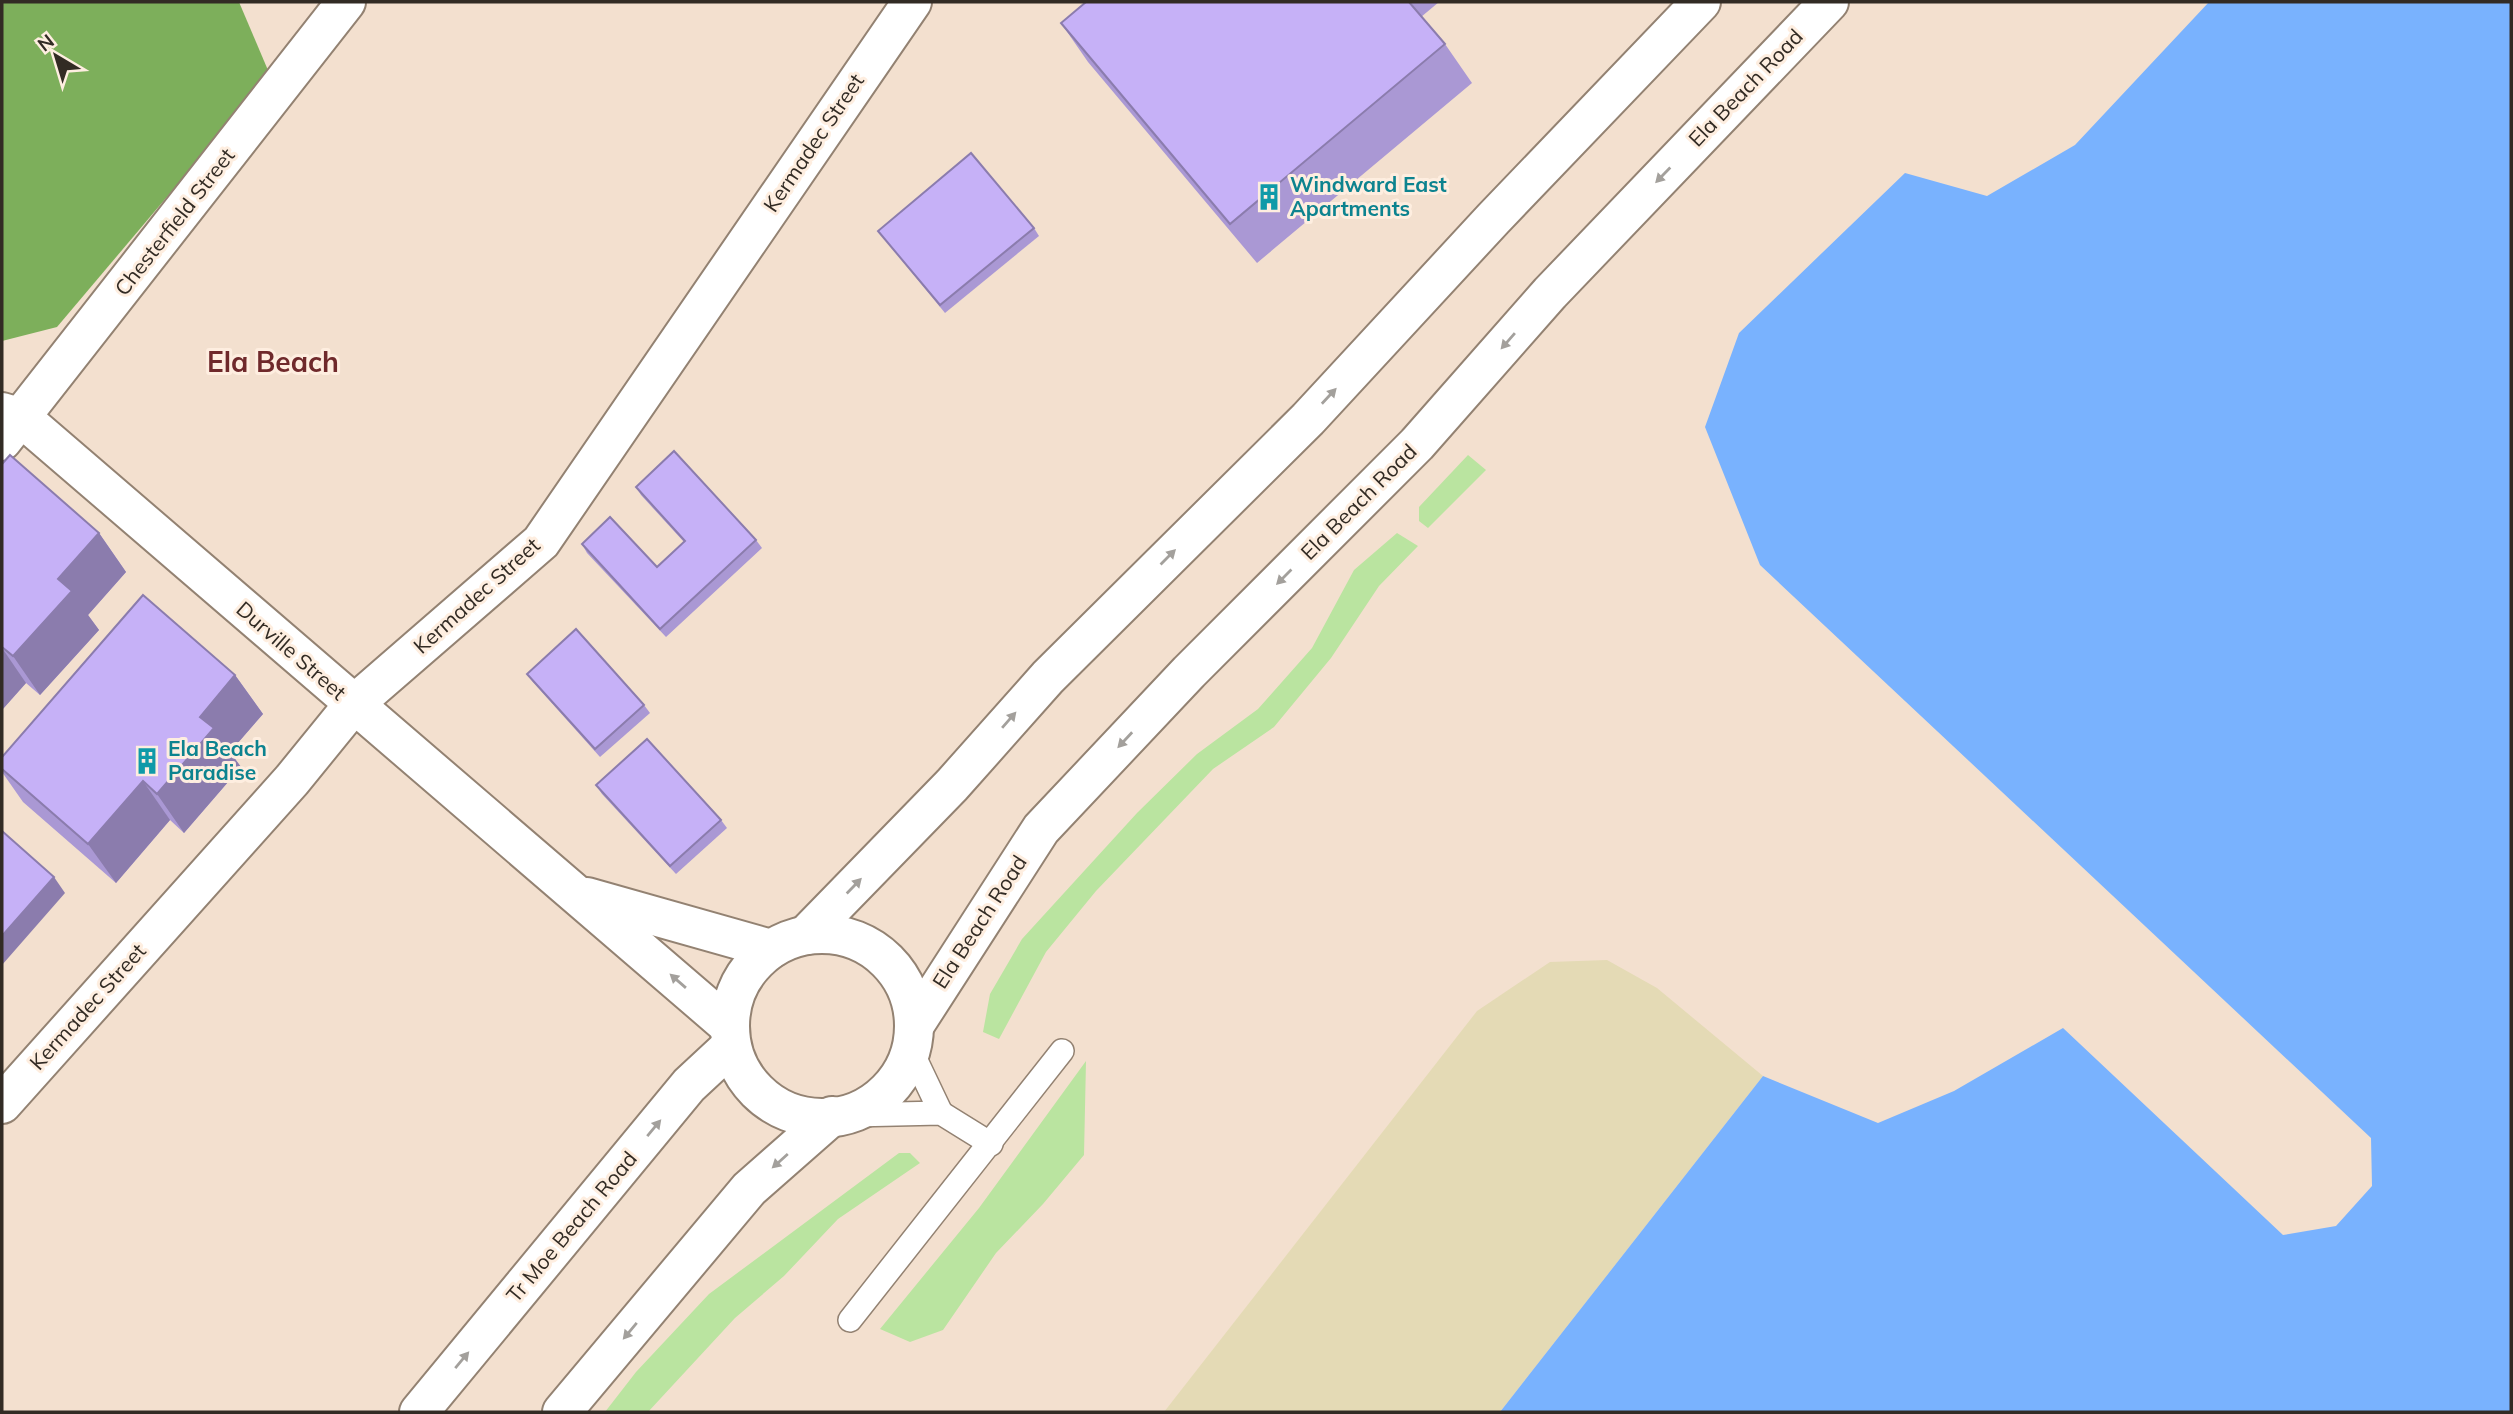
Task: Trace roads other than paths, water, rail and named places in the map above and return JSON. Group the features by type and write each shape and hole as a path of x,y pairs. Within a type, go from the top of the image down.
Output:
{"main road":[{"name":"Chesterfield Street","path":"8,424 346,2"},
{"name":"Kermadec Street","path":"2,1104 292,780 353,705 541,542 912,2"},
{"path":"806,935 952,785 1048,677 1308,419 1493,219 1701,2"},
{"name":"Ela Beach Road","path":"913,1036 1041,829 1189,672 1418,443 1549,293 1829,2"},
{"name":"Durville Street","path":"8,424 353,705 579,895 730,1036"},
{"path":"579,895 771,949"},
{"path":"562,1412 750,1189 842,1115 895,1086 913,1036 904,987 892,967 874,950 853,939 830,934 806,935 771,949 753,964 740,983 732,1004 730,1036 741,1071 757,1092 779,1107 804,1115 842,1115"},
{"name":"Tr Moe Beach Road","path":"419,1412 730,1036"}],"lane":[{"path":"913,1036 941,1113"},
{"path":"850,1320 1062,1051"},
{"path":"842,1115 941,1113 991,1144"}],"water":[{"path":"2209,2 2511,2 2511,1412 1500,1412 1763,1076 1878,1123 1954,1091 2063,1028 2283,1235 2336,1226 2372,1186 2371,1138 1760,565 1705,427 1739,333 1905,173 1987,196 2075,145"}],"place":[{"name":"Windward East Apartments","path":"1269,197"},
{"name":"Ela Beach Paradise","path":"147,761"}],"district":[{"name":"Ela Beach","path":"273,362"}]}
